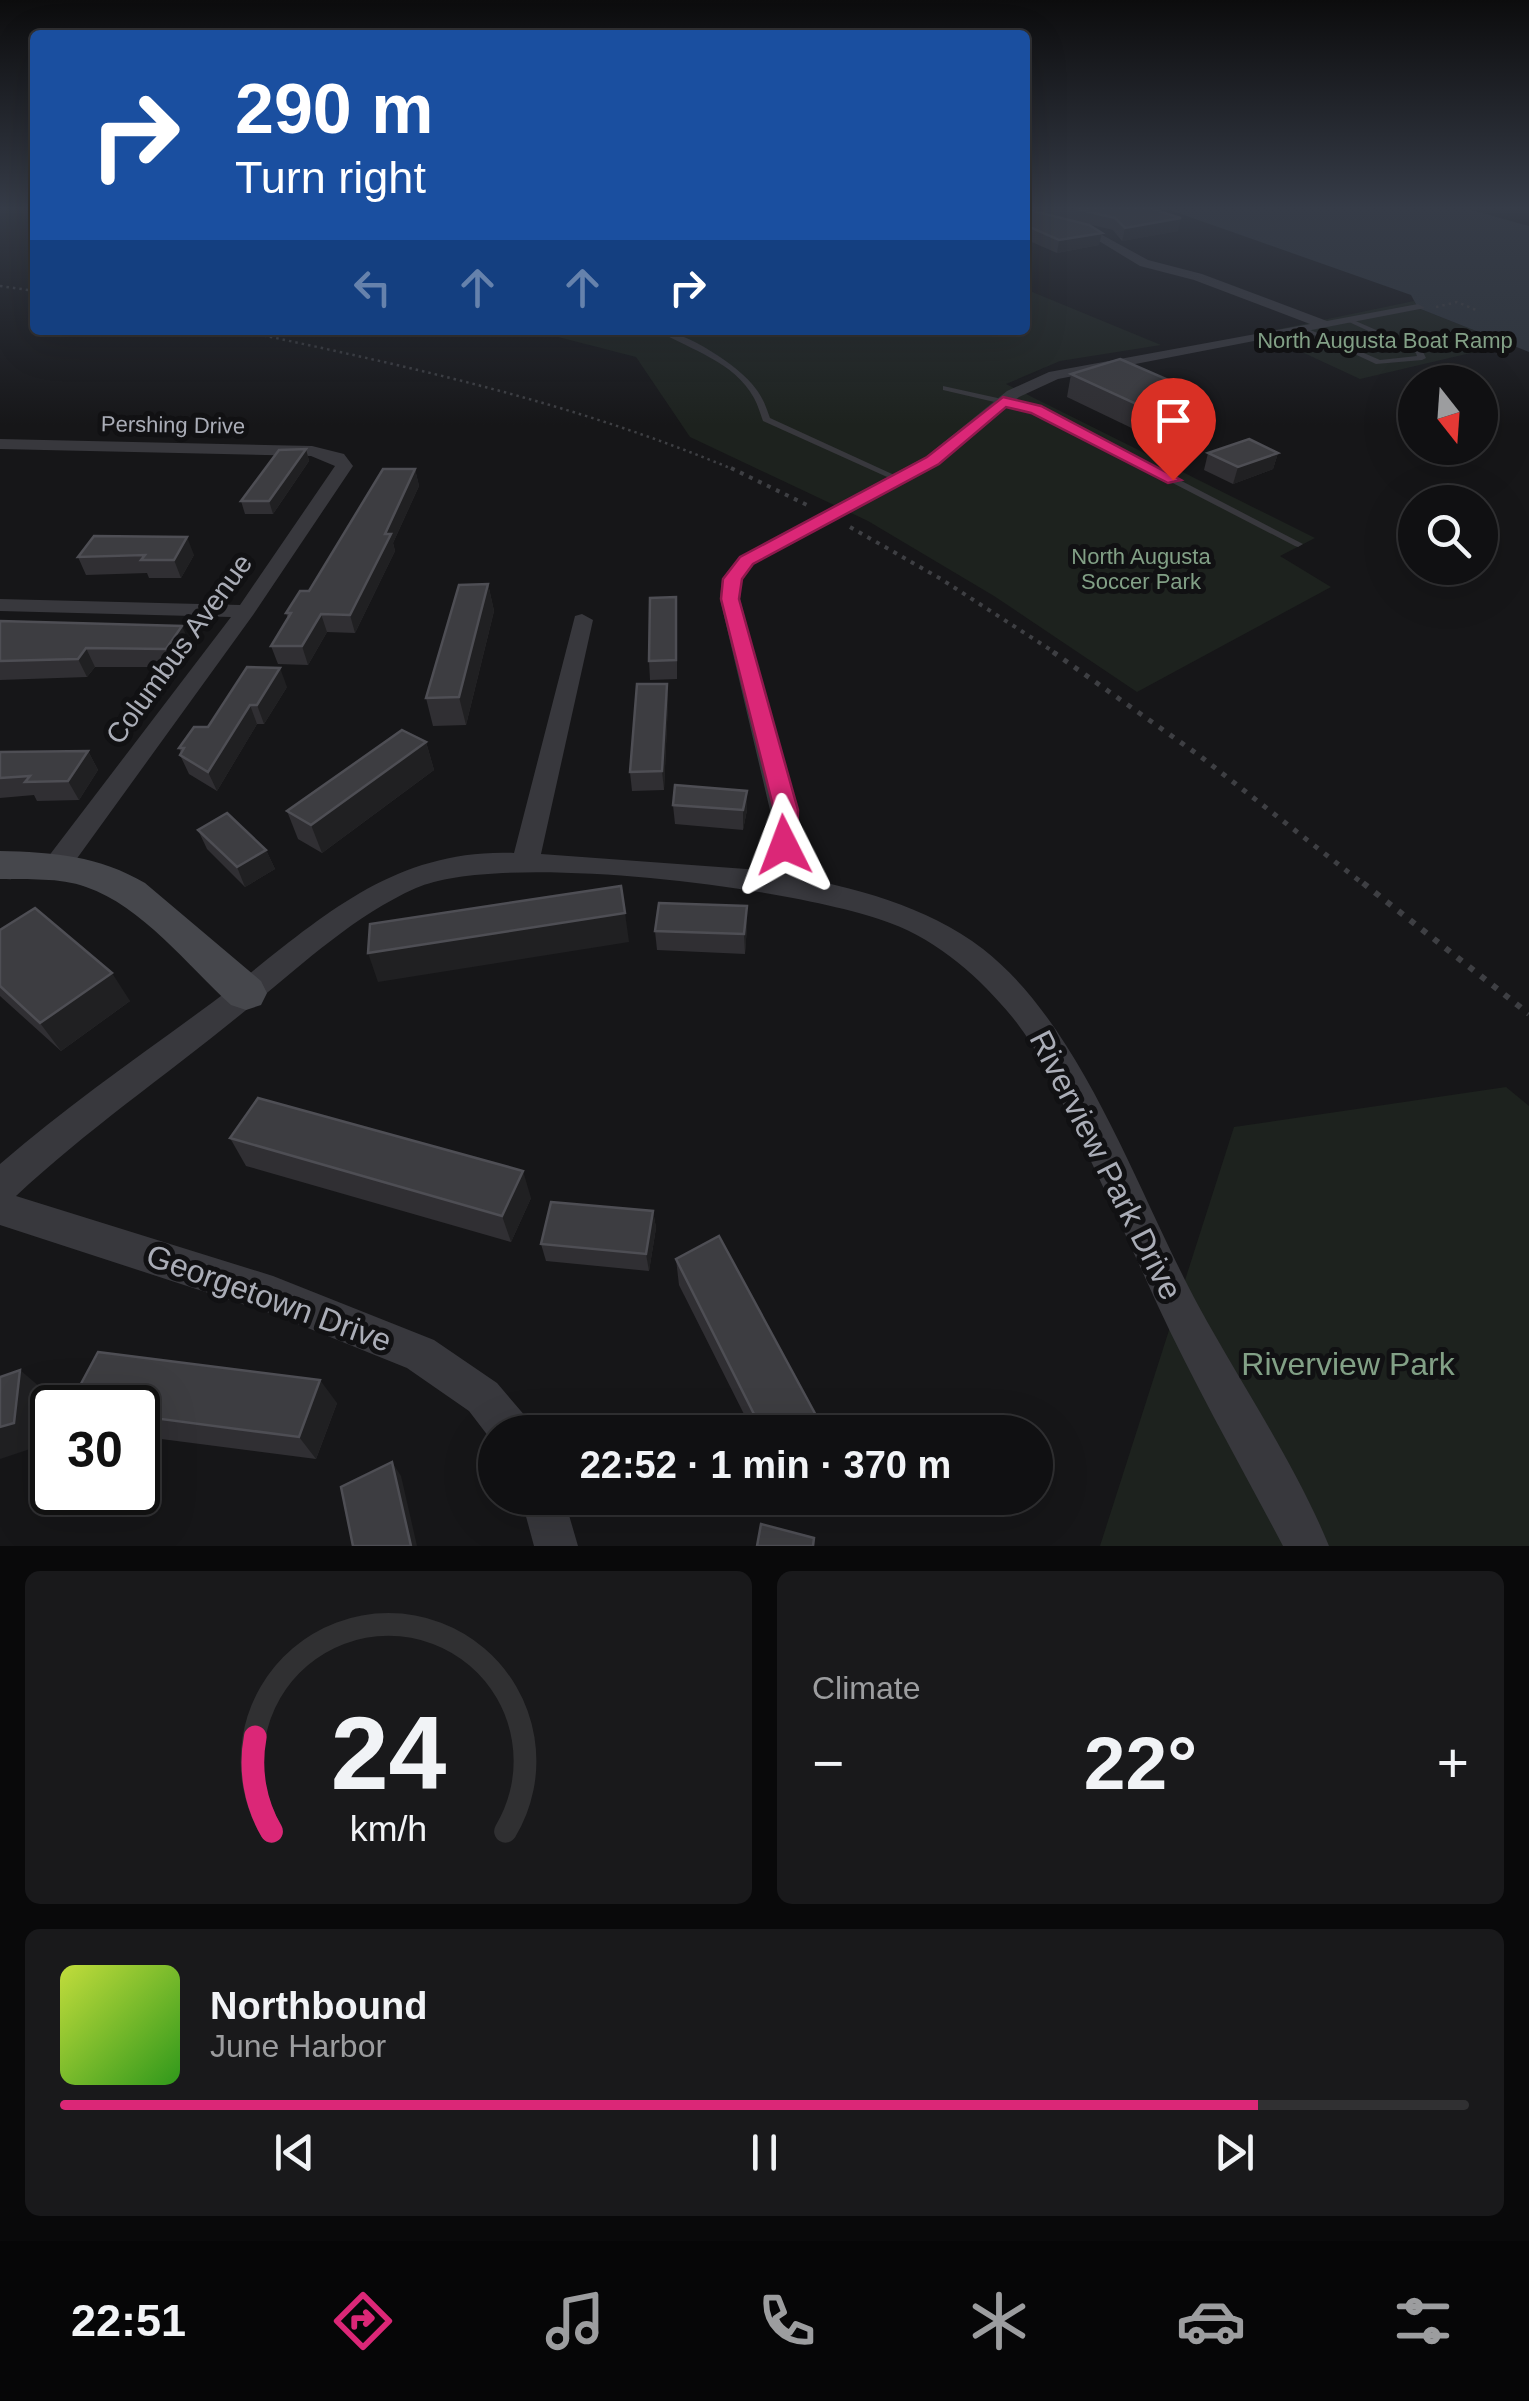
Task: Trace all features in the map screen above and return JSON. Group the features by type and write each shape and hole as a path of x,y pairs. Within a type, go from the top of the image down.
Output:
{"street":[{"path":"1208,281 1264,304 1274,315 1316,328"},
{"path":"767,881 784,845 786,810 742,652 730,589 738,569 757,553 900,479 950,448 1025,386 1070,370 1414,308"},
{"name":"Pershing Drive","path":"0,444 312,452 331,454 342,462"},
{"name":"Columbus Avenue","path":"55,868 246,611 343,472 342,462"},
{"path":"0,606 246,611"},
{"path":"525,864 582,620"},
{"name":"Riverview Park Drive","path":"246,993 349,910 382,891 465,865 525,864 767,881 901,915 974,959 1024,1008 1044,1036 1114,1170 1182,1314 1307,1546"},
{"path":"0,865 96,874 125,888 246,993 69,1125 0,1187"},
{"name":"Georgetown Drive","path":"0,1208 273,1294 420,1354 453,1373 483,1397 497,1415"},
{"path":"548,1515 556,1546"}],"lane":[{"path":"1316,328 1379,362 1422,358 1418,352 1352,321"},
{"path":"670,335 745,380 764,405 766,419 900,479"},
{"path":"946,388 1036,409 1298,544"}],"path":[{"path":"0,286 30,290"},
{"path":"1414,308 1420,312 1456,302 1476,310"},
{"path":"263,335 361,355 572,408 740,471 828,516 992,608 1119,696 1529,1014"}],"green space":[{"name":"North Augusta Soccer Park","path":"1030,291 1161,345 1060,361 1006,384 1315,538 1280,556 1331,587 1137,692 994,596 868,521 690,437 636,357 550,335 1030,335"},
{"name":"North Augusta Boat Ramp","path":"1414,301 1418,308 1509,344 1420,365 1398,365 1398,370 1360,379 1261,333"},
{"name":"Riverview Park","path":"1506,1087 1529,1106 1529,1546 1100,1546 1234,1127"}],"shaded area":[{"path":"1372,281 1529,281 1529,352 1418,308 1411,295"}],"building":[{"path":"1120,359 1196,392 1147,409 1071,374"},
{"path":"1249,439 1278,453 1238,467 1208,453"},
{"path":"306,449 269,501 241,501 279,450"},
{"path":"383,469 415,469 385,534 391,534 350,615 321,614 302,646 271,646 291,613 286,613 300,591 309,591"},
{"path":"94,536 187,537 174,560 141,560 145,555 78,557"},
{"path":"488,584 459,697 426,698 459,585"},
{"path":"676,597 676,660 649,661 650,598"},
{"path":"0,621 182,626 166,649 86,648 78,659 0,661"},
{"path":"247,667 280,668 257,705 250,705 208,772 180,755 184,748 179,748 194,727 208,727"},
{"path":"637,684 667,684 662,771 630,772"},
{"path":"402,730 426,742 311,825 287,811"},
{"path":"88,751 68,781 25,782 30,776 0,778 0,752"},
{"path":"675,785 747,791 743,810 673,805"},
{"path":"227,813 266,850 237,867 198,830"},
{"path":"621,886 625,913 368,953 370,924"},
{"path":"659,903 747,906 744,934 655,931"},
{"path":"35,908 112,973 40,1023 0,986 0,930"},
{"path":"258,1098 523,1171 502,1216 230,1138"},
{"path":"551,1202 653,1211 646,1254 541,1244"},
{"path":"719,1236 816,1415 754,1415 676,1259"},
{"path":"98,1352 320,1380 299,1437 160,1419 160,1385 80,1385"},
{"path":"20,1370 14,1423 0,1427 0,1377"},
{"path":"392,1462 411,1546 353,1546 341,1487"},
{"path":"761,1524 814,1538 813,1546 757,1546"}],"route":[{"path":"784,845 788,828 786,810 730,599 732,579 746,560 933,460 1003,402 1036,409 1173,480"}]}
